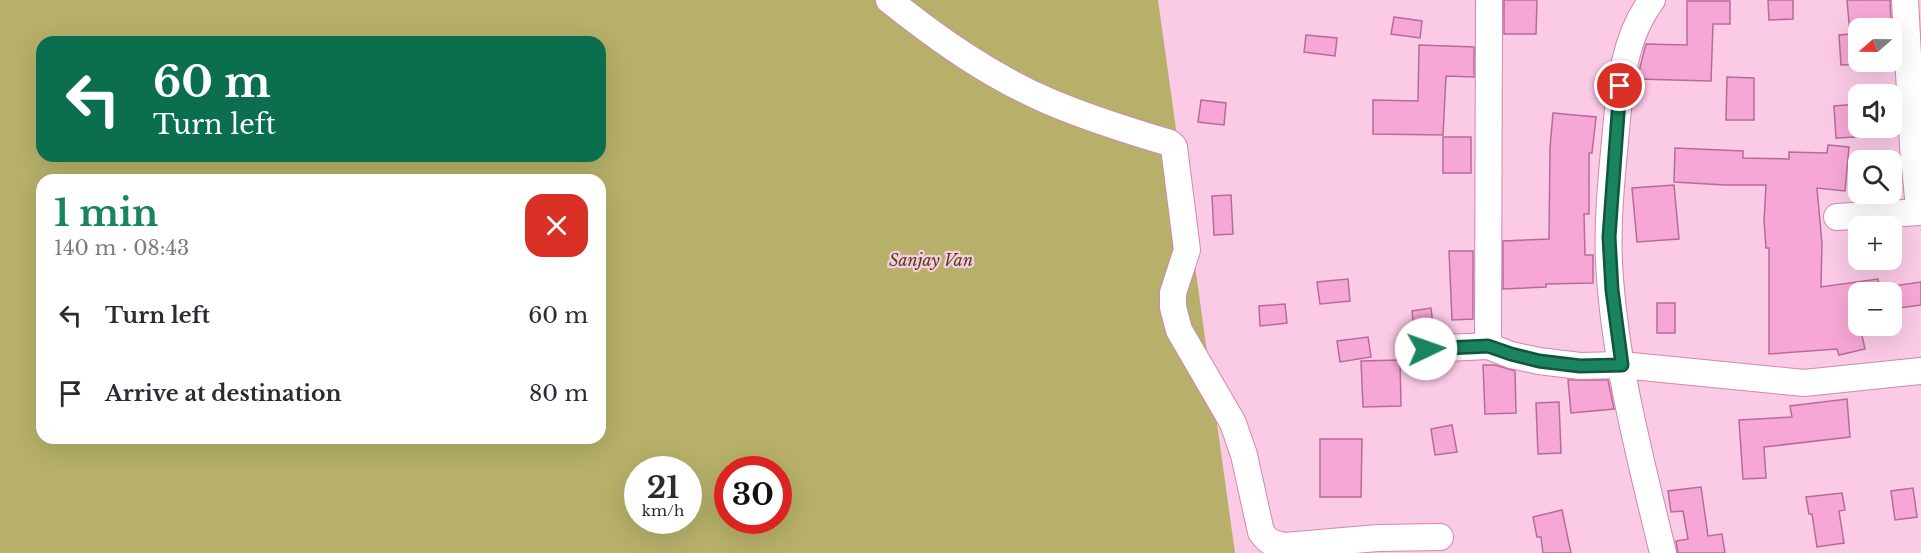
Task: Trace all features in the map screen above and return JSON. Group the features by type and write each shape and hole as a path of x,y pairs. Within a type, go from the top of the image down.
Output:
{"street":[{"path":"889,0 933,34 986,68 1036,94 1112,126 1170,143 1174,147 1187,250 1173,293 1175,319 1179,330 1233,423 1245,455 1261,532 1266,539 1273,544 1285,546 1378,538 1440,537"},
{"path":"1488,346 1489,0"},
{"path":"1652,0 1630,40 1620,86 1613,154 1609,263 1622,365 1637,445 1663,553"},
{"path":"1905,0 1913,146 1918,198 1921,206"},
{"path":"1837,217 1921,212"},
{"path":"1426,349 1488,346 1539,361 1580,366 1622,365 1804,383 1921,371"}],"green space":[{"name":"Sanjay Van","path":"0,0 1158,0 1235,553 0,553"}],"building":[{"path":"1504,0 1537,0 1536,34 1504,34"},
{"path":"1768,0 1793,0 1793,19 1769,20"},
{"path":"1847,0 1890,0 1891,18 1849,18"},
{"path":"1687,1 1730,1 1730,24 1713,24 1711,81 1637,79 1646,44 1687,45"},
{"path":"1394,17 1422,21 1420,38 1391,34"},
{"path":"1848,34 1848,65 1841,65 1839,35"},
{"path":"1306,35 1337,38 1335,56 1304,52"},
{"path":"1419,45 1474,47 1474,77 1446,76 1443,135 1373,134 1373,100 1418,101"},
{"path":"1727,77 1754,78 1754,120 1726,120"},
{"path":"1201,100 1226,103 1224,125 1198,122"},
{"path":"1848,105 1848,137 1836,138 1834,106"},
{"path":"1553,113 1596,117 1592,153 1589,153 1589,214 1584,214 1585,255 1593,255 1593,283 1546,284 1546,287 1503,289 1503,241 1549,239 1550,148"},
{"path":"1443,137 1471,137 1471,173 1443,173"},
{"path":"1828,145 1849,147 1845,191 1817,188 1822,244 1821,287 1848,283 1848,336 1862,336 1865,349 1839,355 1837,349 1769,354 1769,248 1766,248 1764,221 1766,185 1674,182 1675,148 1743,151 1743,158 1789,159 1789,152 1827,153"},
{"path":"1674,185 1679,239 1637,242 1632,188"},
{"path":"1231,195 1233,234 1214,235 1212,196"},
{"path":"1449,251 1473,251 1473,319 1452,320"},
{"path":"1348,279 1350,301 1320,304 1317,282"},
{"path":"1878,279 1879,282 1857,282"},
{"path":"1921,282 1921,305 1902,308 1902,285"},
{"path":"1657,303 1675,303 1675,333 1657,333"},
{"path":"1285,304 1287,323 1260,326 1259,306"},
{"path":"1431,308 1434,334 1425,334 1415,339 1412,311"},
{"path":"1368,337 1371,357 1340,362 1337,341"},
{"path":"1400,360 1401,406 1363,407 1361,361"},
{"path":"1483,365 1495,365 1515,371 1516,413 1485,414"},
{"path":"1568,380 1608,380 1614,409 1571,413"},
{"path":"1847,399 1850,437 1764,447 1766,478 1743,479 1739,420 1792,417 1790,406"},
{"path":"1559,402 1561,453 1538,454 1536,403"},
{"path":"1452,425 1457,452 1435,455 1431,429"},
{"path":"1320,439 1362,439 1361,497 1320,497"},
{"path":"1701,487 1708,536 1722,534 1725,553 1678,553 1676,541 1688,539 1683,511 1671,512 1668,491"},
{"path":"1913,488 1917,517 1895,520 1891,491"},
{"path":"1842,493 1845,510 1839,511 1844,543 1817,547 1812,514 1809,514 1806,497"},
{"path":"1562,510 1571,553 1543,553 1541,537 1537,537 1533,517"}],"route":[{"path":"1426,349 1488,346 1539,361 1580,366 1622,365 1609,263 1612,165 1620,86"}]}
